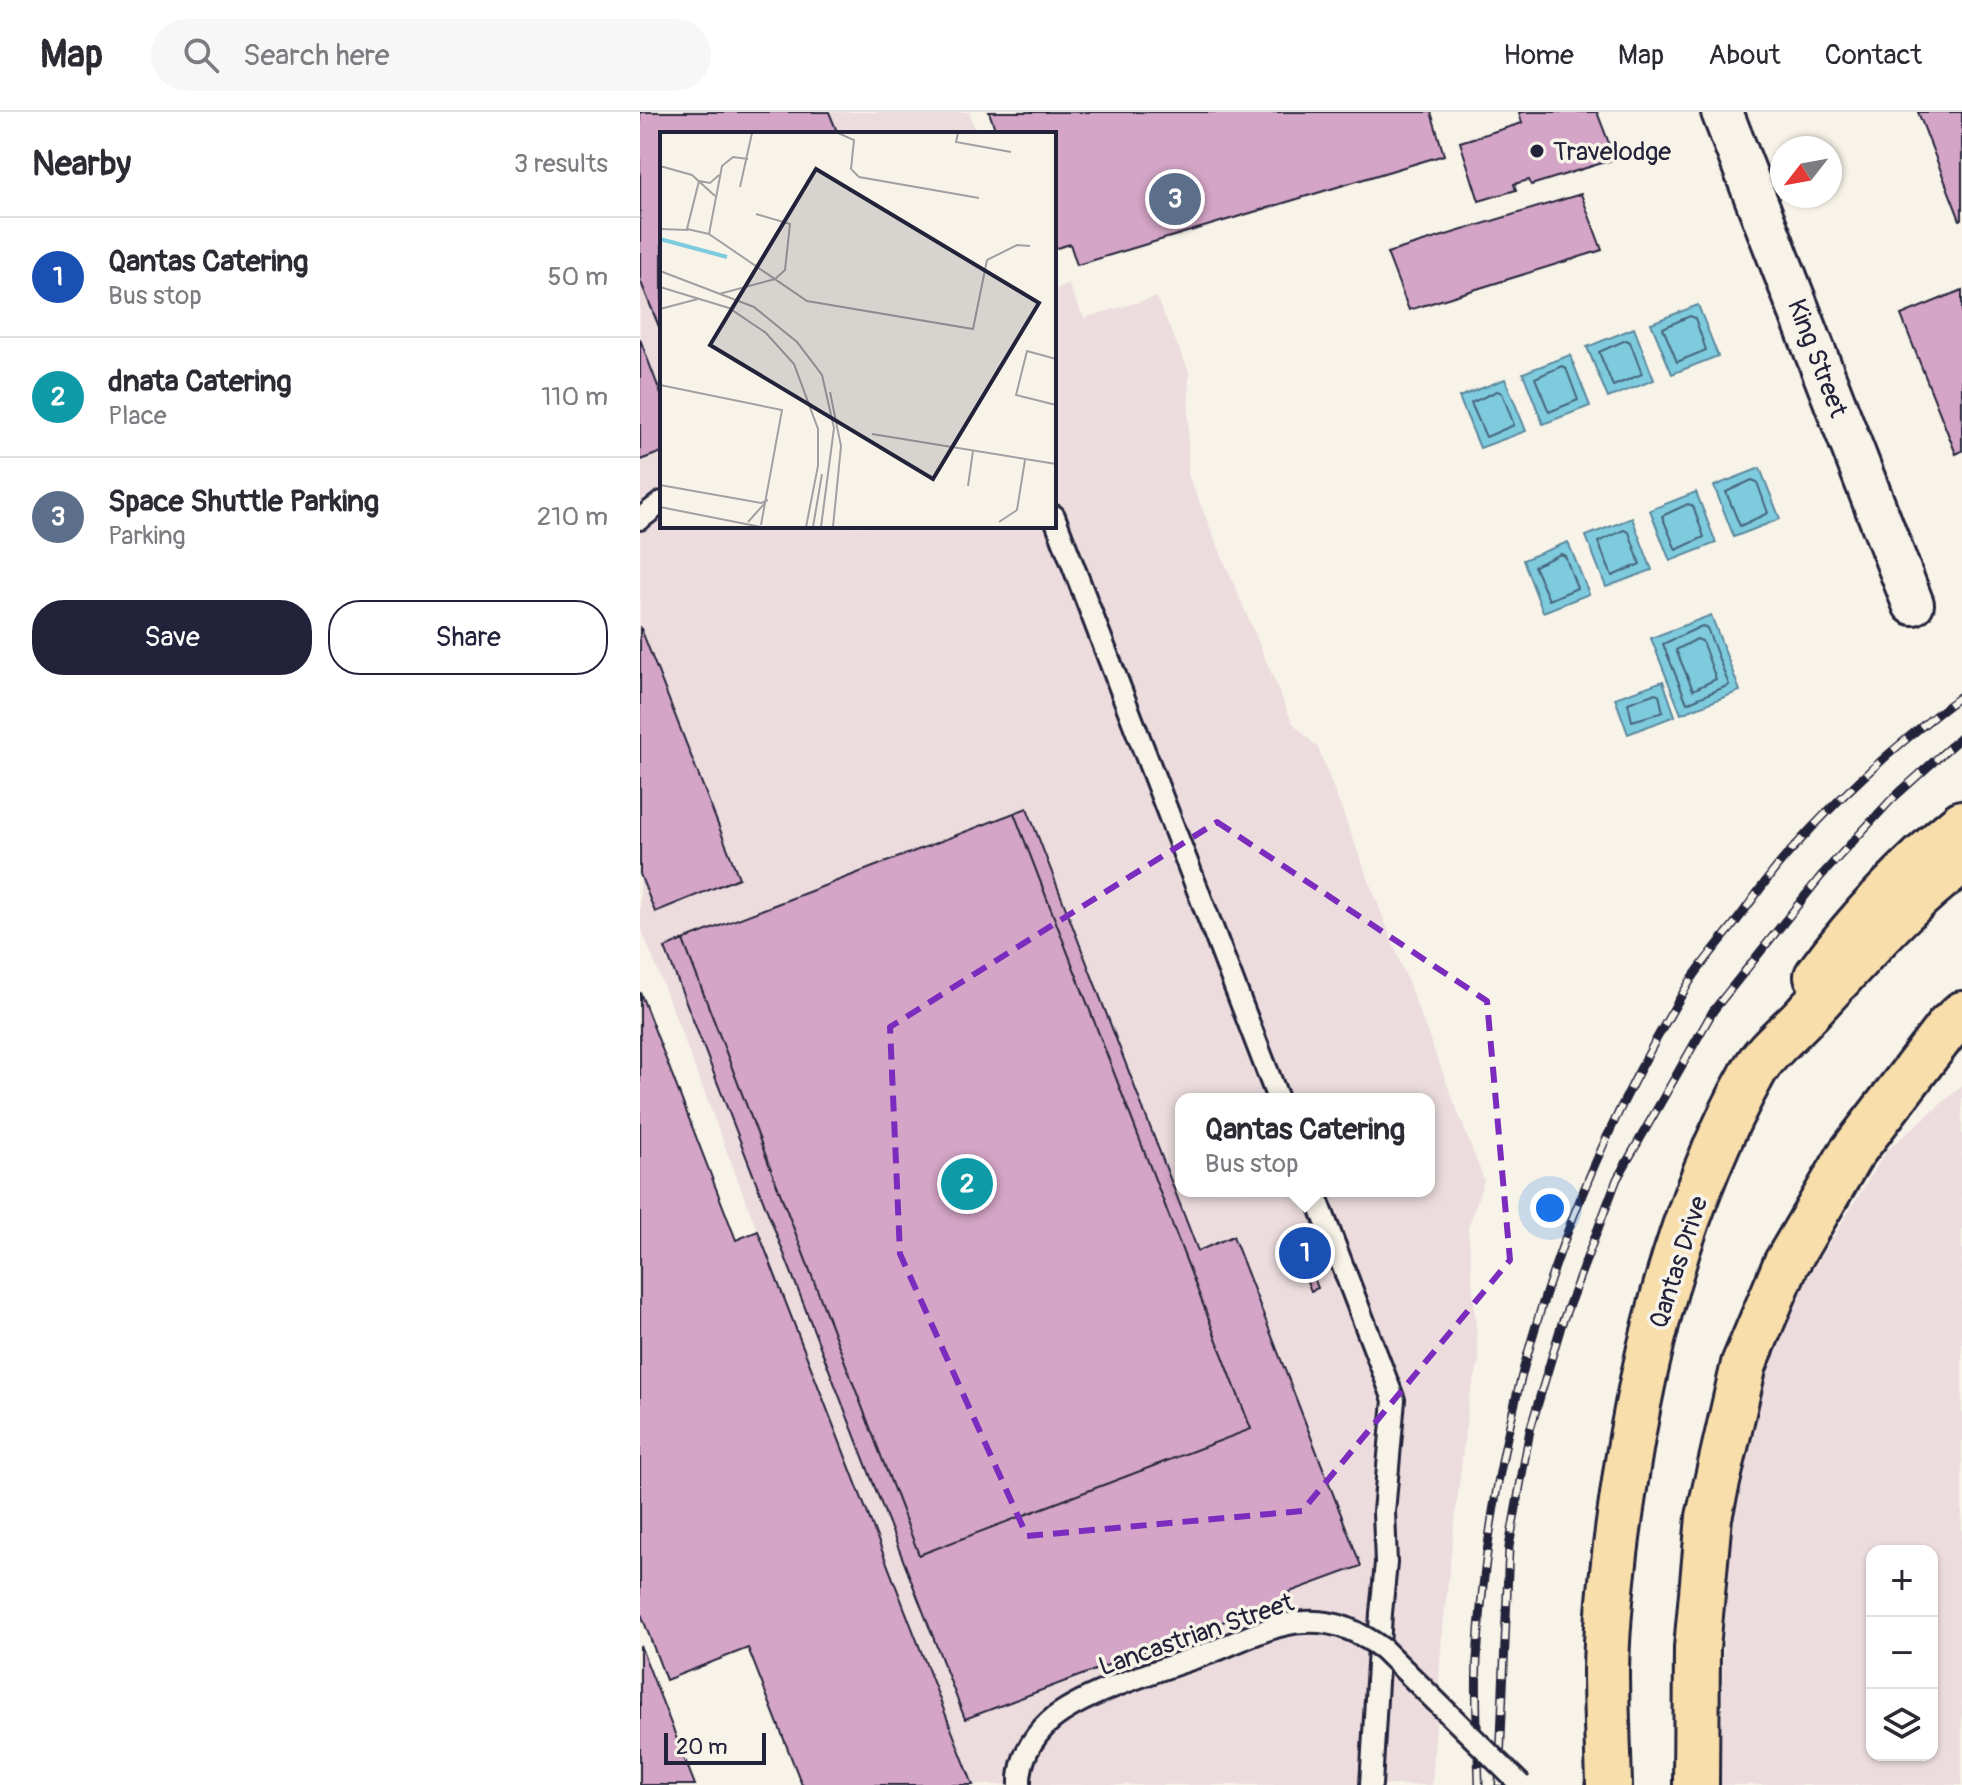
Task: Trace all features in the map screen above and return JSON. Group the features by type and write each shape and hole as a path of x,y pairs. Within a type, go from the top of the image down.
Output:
{"main road":[{"name":"Qantas Drive","path":"1609,1785 1606,1668 1612,1585 1628,1454 1657,1319 1682,1239 1718,1147 1756,1068 1796,1004 1870,911 1923,855 1962,823"},
{"path":"1756,1068 1888,928 1944,874 1962,861"},
{"path":"1696,1785 1697,1648 1709,1517 1744,1364 1786,1264 1850,1155 1957,1017"}],"street":[{"name":"King Street","path":"1722,112 1913,604"}],"lane":[{"path":"640,519 660,504"},
{"path":"1056,521 1276,1093"},
{"path":"1316,1197 1394,1400 1384,1512 1386,1563 1371,1785"},
{"name":"Lancastrian Street","path":"1020,1785 1023,1759 1030,1745 1050,1722 1077,1704 1248,1638 1287,1625 1315,1622 1331,1623 1360,1632 1383,1649 1521,1785"}],"highlighted area":[{"path":"1217,822 1487,1001 1510,1260 1302,1511 1027,1536 900,1254 890,1027"}],"shaded area":[{"path":"640,112 969,112 976,132 660,132 660,528 1056,528 1056,289 1068,284 1084,318 1156,297 1189,371 1188,475 1292,722 1318,748 1484,1180 1468,1228 1479,1363 1469,1398 1442,1634 1432,1785 970,1785 640,925"},
{"path":"1962,1086 1962,1785 1721,1785 1730,1527 1764,1378 1808,1277 1887,1150"}],"water":[{"path":"1698,305 1718,356 1672,374 1651,323"},
{"path":"1634,328 1654,380 1608,398 1587,347"},
{"path":"1570,355 1590,406 1543,424 1523,373"},
{"path":"1505,379 1526,431 1480,448 1459,397"},
{"path":"1760,468 1780,519 1734,537 1714,486"},
{"path":"1696,492 1716,543 1670,561 1650,510"},
{"path":"1632,518 1652,570 1606,587 1586,536"},
{"path":"1568,542 1589,594 1543,612 1523,560"},
{"path":"1711,615 1740,691 1681,714 1651,638"},
{"path":"1663,681 1675,716 1628,734 1615,698"}],"building":[{"path":"640,112 829,112 837,132 660,132 660,329 640,280"},
{"path":"989,112 1431,112 1444,155 1077,265 1070,244 1056,248 1056,132 996,132"},
{"name":"Travelodge","path":"1519,112 1597,112 1615,159 1531,185 1529,180 1514,184 1516,190 1479,201 1460,142 1522,123"},
{"path":"1918,112 1962,112 1960,220"},
{"path":"1581,194 1602,250 1409,310 1387,253"},
{"path":"1962,290 1962,451 1956,454 1901,315"},
{"path":"640,339 660,392 660,453 640,460"},
{"path":"640,626 739,878 655,912 640,874"},
{"path":"1027,808 1198,1251 1233,1236 1361,1566 1287,1593 1289,1597 965,1719 665,948 683,940 919,1555 1251,1429 1014,813"},
{"path":"1014,813 1251,1429 919,1555 683,940"},
{"path":"640,992 736,1240 758,1231 973,1785 802,1785 748,1648 666,1680 640,1611"},
{"path":"1308,1263 1318,1288 1311,1291 1301,1266"},
{"path":"640,1645 695,1785 640,1785"}],"railway":[{"path":"1479,1785 1477,1660 1485,1571 1498,1482 1517,1395 1541,1309 1570,1224 1605,1141 1689,983 1774,870 1870,770 1962,695"},
{"path":"1499,1785 1509,1547 1530,1430 1562,1323 1617,1179 1713,1011 1821,876 1891,800 1962,736"}],"place":[{"name":"Travelodge","path":"1537,151"},
{"name":"Space Shuttle Parking","path":"1175,199"},
{"name":"dnata Catering","path":"967,1184"},
{"name":"Qantas Catering","path":"1305,1253"}]}
